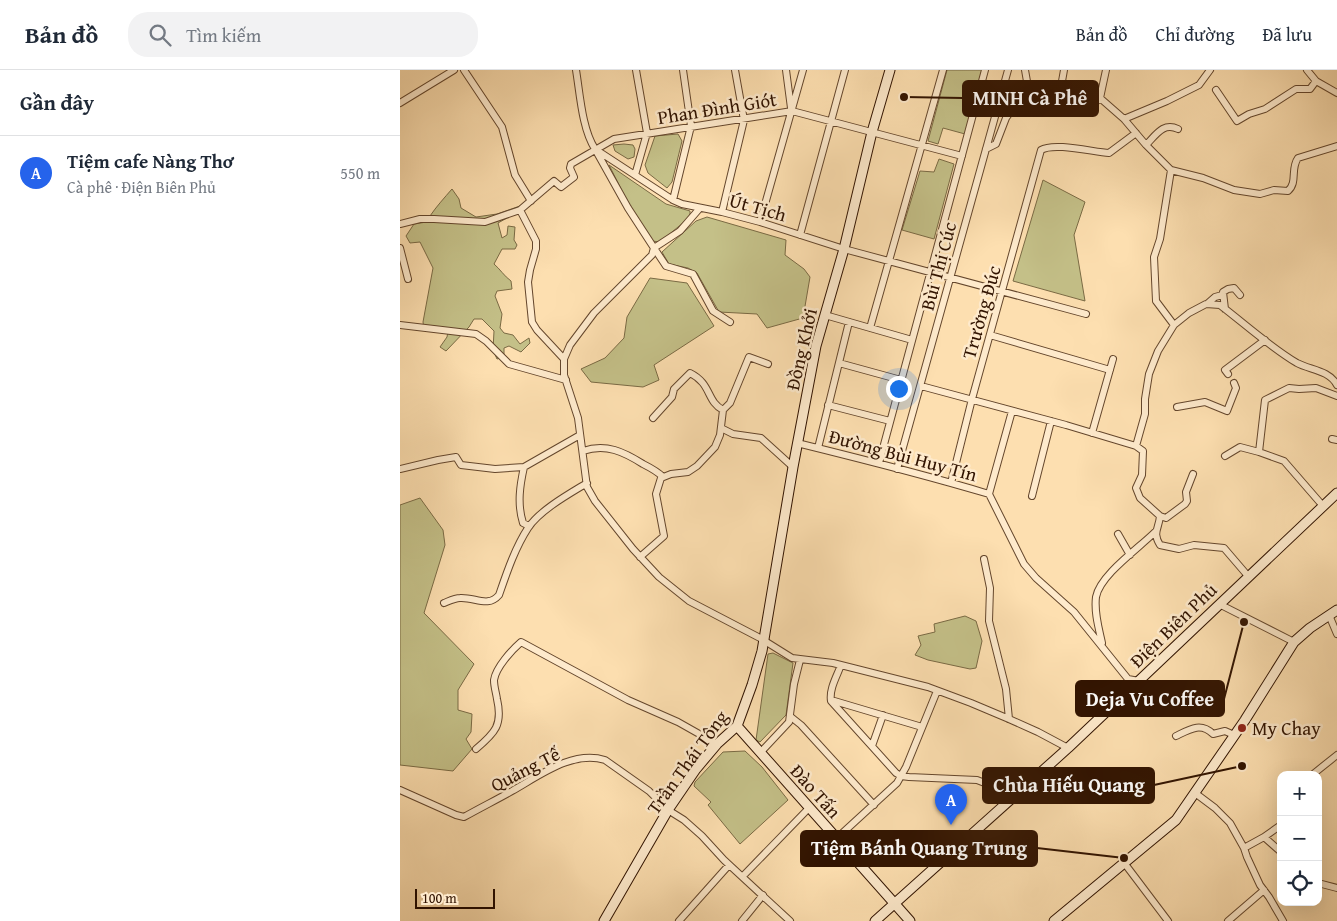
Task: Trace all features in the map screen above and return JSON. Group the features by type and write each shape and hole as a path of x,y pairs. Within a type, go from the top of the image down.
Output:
{"street":[{"path":"400,103 454,70"},
{"path":"400,224 420,219 483,223 520,210 531,200 515,175 502,127 464,70"},
{"path":"576,70 591,142 628,208 666,266 693,274 713,311 730,322"},
{"path":"635,174 647,134 636,70"},
{"path":"673,200 691,126 683,70"},
{"path":"722,212 744,120 735,70"},
{"path":"786,70 792,112"},
{"path":"760,222 803,70"},
{"path":"800,235 845,70"},
{"name":"Đồng Khởi","path":"763,640 816,346 844,249 872,132 890,70"},
{"path":"870,328 943,70"},
{"path":"878,463 985,70"},
{"name":"Bùi Thị Cúc","path":"897,469 1008,70"},
{"path":"986,148 996,144 1006,118 1028,87 1024,70"},
{"path":"1059,98 1064,70"},
{"path":"1028,87 1083,107 1091,106 1100,98 1106,70"},
{"path":"1124,119 1199,85 1210,70"},
{"path":"1307,70 1316,80 1337,93"},
{"path":"1216,90 1237,121 1249,114 1265,109 1296,89 1310,89 1316,80"},
{"path":"1100,98 1124,119 1171,170 1203,178 1234,190 1260,194 1274,190 1288,191 1292,188 1294,182 1295,162 1298,158 1337,146"},
{"name":"Phan Đình Giót","path":"531,200 554,182 561,187 574,177 570,168 571,164 614,139 792,112 962,156"},
{"path":"1146,145 1166,127 1170,126 1178,129"},
{"name":"Trường Đúc","path":"951,483 1041,150 1045,148 1069,148 1109,152 1136,133"},
{"name":"Út Tịch","path":"595,149 673,200 760,222 844,249 1086,314"},
{"path":"1171,170 1160,239 1154,257 1156,301 1174,325"},
{"path":"700,208 680,231 654,248 652,255 584,326 570,345 564,359 566,380 578,418 587,487 595,501 640,557 659,577 689,601 763,640 792,658 841,665 937,691 1009,719 1068,748"},
{"path":"520,210 535,237 536,245 528,282 532,322 564,359"},
{"path":"400,248 408,279"},
{"path":"1136,446 1145,414 1144,399 1149,374 1158,351 1174,325 1189,313 1207,304 1228,289 1234,288 1240,295"},
{"path":"1222,294 1224,309"},
{"path":"1207,304 1220,305 1298,364 1327,374 1337,384"},
{"path":"825,315 912,340"},
{"path":"818,448 850,322"},
{"path":"400,325 476,334 486,340 509,364 566,380"},
{"path":"990,335 1110,370"},
{"path":"1228,374 1225,370 1265,340"},
{"path":"640,557 664,536 656,494 661,478 671,474 688,472 697,466 715,447 720,435 724,410 730,402 749,357 768,364"},
{"path":"1092,433 1113,359"},
{"path":"839,363 901,380"},
{"path":"653,418 672,398 674,389 690,373 701,379 709,390 714,402 724,410"},
{"path":"1177,408 1205,402 1227,411 1236,388 1234,383"},
{"path":"921,386 1136,446 1143,451 1142,475 1136,488 1140,498 1160,516 1166,518 1187,501 1186,492 1193,474"},
{"path":"1260,452 1265,400 1289,388 1316,388 1337,395"},
{"path":"828,405 890,421"},
{"path":"989,494 1012,411"},
{"path":"1032,496 1051,421"},
{"path":"721,428 733,434 761,438 793,467"},
{"path":"400,469 456,457 461,465 495,469 524,467 580,436"},
{"name":"Đường Bùi Huy Tín","path":"798,442 989,494 1024,564 1036,578 1074,612 1128,679 1139,681"},
{"path":"583,451 593,447 610,448 625,452 657,471 663,477"},
{"path":"1225,456 1240,447 1284,461 1323,506"},
{"path":"524,467 520,491 520,513 523,523 529,526"},
{"path":"444,603 459,598 490,602 495,600 499,595 512,561 529,526 556,501 587,483"},
{"name":"Điện Biên Phủ","path":"875,921 1068,748 1337,493"},
{"path":"1160,516 1155,532 1156,539 1160,545 1179,549 1194,545 1224,548 1248,576"},
{"path":"1103,646 1096,616 1096,598 1100,585 1155,532"},
{"path":"1118,534 1130,556"},
{"path":"984,559 990,588 989,621 1006,689 1009,719"},
{"path":"1219,604 1294,642"},
{"path":"1054,921 1176,820 1234,736 1294,642 1333,612 1337,634"},
{"name":"Trần Thái Tông","path":"604,921 668,810 696,769 717,744 738,726 762,651 763,640"},
{"path":"476,749 492,736 498,723 499,710 494,689 494,677 506,657 521,642 628,700 678,722 717,744"},
{"path":"760,753 788,725 794,684 800,660"},
{"path":"841,665 832,688 831,700 896,773 901,776 977,780 1000,789 1010,800"},
{"path":"837,838 897,783 937,691"},
{"path":"831,700 922,727"},
{"path":"872,746 883,715"},
{"path":"790,717 801,725 874,805"},
{"name":"Đào Tấn","path":"738,726 910,921"},
{"path":"1176,736 1198,726 1208,729 1213,734 1225,731 1234,736"},
{"path":"1317,771 1337,755"},
{"name":"Quảng Tế","path":"400,790 464,817 553,768 581,759 596,758 605,760 649,791 668,810 684,820 790,921"},
{"path":"1195,793 1215,808 1230,823 1244,848 1254,873 1283,921"},
{"path":"743,876 809,808"},
{"path":"1244,848 1277,828"},
{"path":"1264,837 1277,848"},
{"path":"679,921 729,864"},
{"path":"1125,864 1168,921"},
{"path":"1322,884 1337,888"},
{"path":"1228,921 1264,890"},
{"path":"742,921 762,896"}],"shaded area":[{"path":"947,70 982,70 965,134 943,128 938,144 928,141"},
{"path":"678,134 682,141 672,182 667,188 648,173 645,165 655,136"},
{"path":"613,145 633,145 635,149 634,157 628,159 615,151"},
{"path":"939,159 954,164 934,239 902,230 920,171 934,172"},
{"path":"609,165 666,204 690,211 690,217 660,242 652,241 629,205"},
{"path":"1043,180 1085,202 1074,235 1085,301 1013,281"},
{"path":"452,189 459,199 461,208 476,217 497,214 520,206 521,210 498,223 502,238 507,235 508,226 515,227 514,240 517,245 515,249 502,249 494,264 511,281 512,289 497,291 495,296 502,314 500,328 504,333 513,335 520,344 529,338 530,343 521,352 509,346 504,348 504,357 497,359 493,350 494,331 482,319 474,319 469,327 446,351 440,347 447,337 448,331 424,330 423,322 433,268 420,242 410,243 406,236 414,224 433,221 430,216"},
{"path":"707,217 786,240 785,255 804,269 810,277 803,318 767,328 757,314 719,312 697,273 688,268 669,264 662,252 696,221"},
{"path":"650,278 687,283 714,326 654,365 659,380 643,387 591,382 581,369 605,358 624,338 627,317"},
{"path":"420,498 443,530 445,545 424,613 474,664 458,690 458,710 472,714 471,732 466,739 472,749 453,771 400,765 400,505"},
{"path":"965,616 976,621 982,641 976,668 970,669 928,660 915,655 921,645 918,636 935,632 934,624"},
{"path":"773,653 793,663 786,715 760,742 756,740 768,654"},
{"path":"745,751 762,767 788,800 740,844 708,805 711,802 694,786 695,782 723,752"}],"place":[{"name":"MINH Cà Phê","path":"904,97"},
{"name":"Deja Vu Coffee","path":"1244,622"},
{"name":"My Chay","path":"1242,728"},
{"name":"Chùa Hiếu Quang","path":"1242,766"},
{"name":"Tiệm cafe Nàng Thơ","path":"951,825"},
{"name":"Tiệm Bánh Quang Trung","path":"1124,858"}]}
